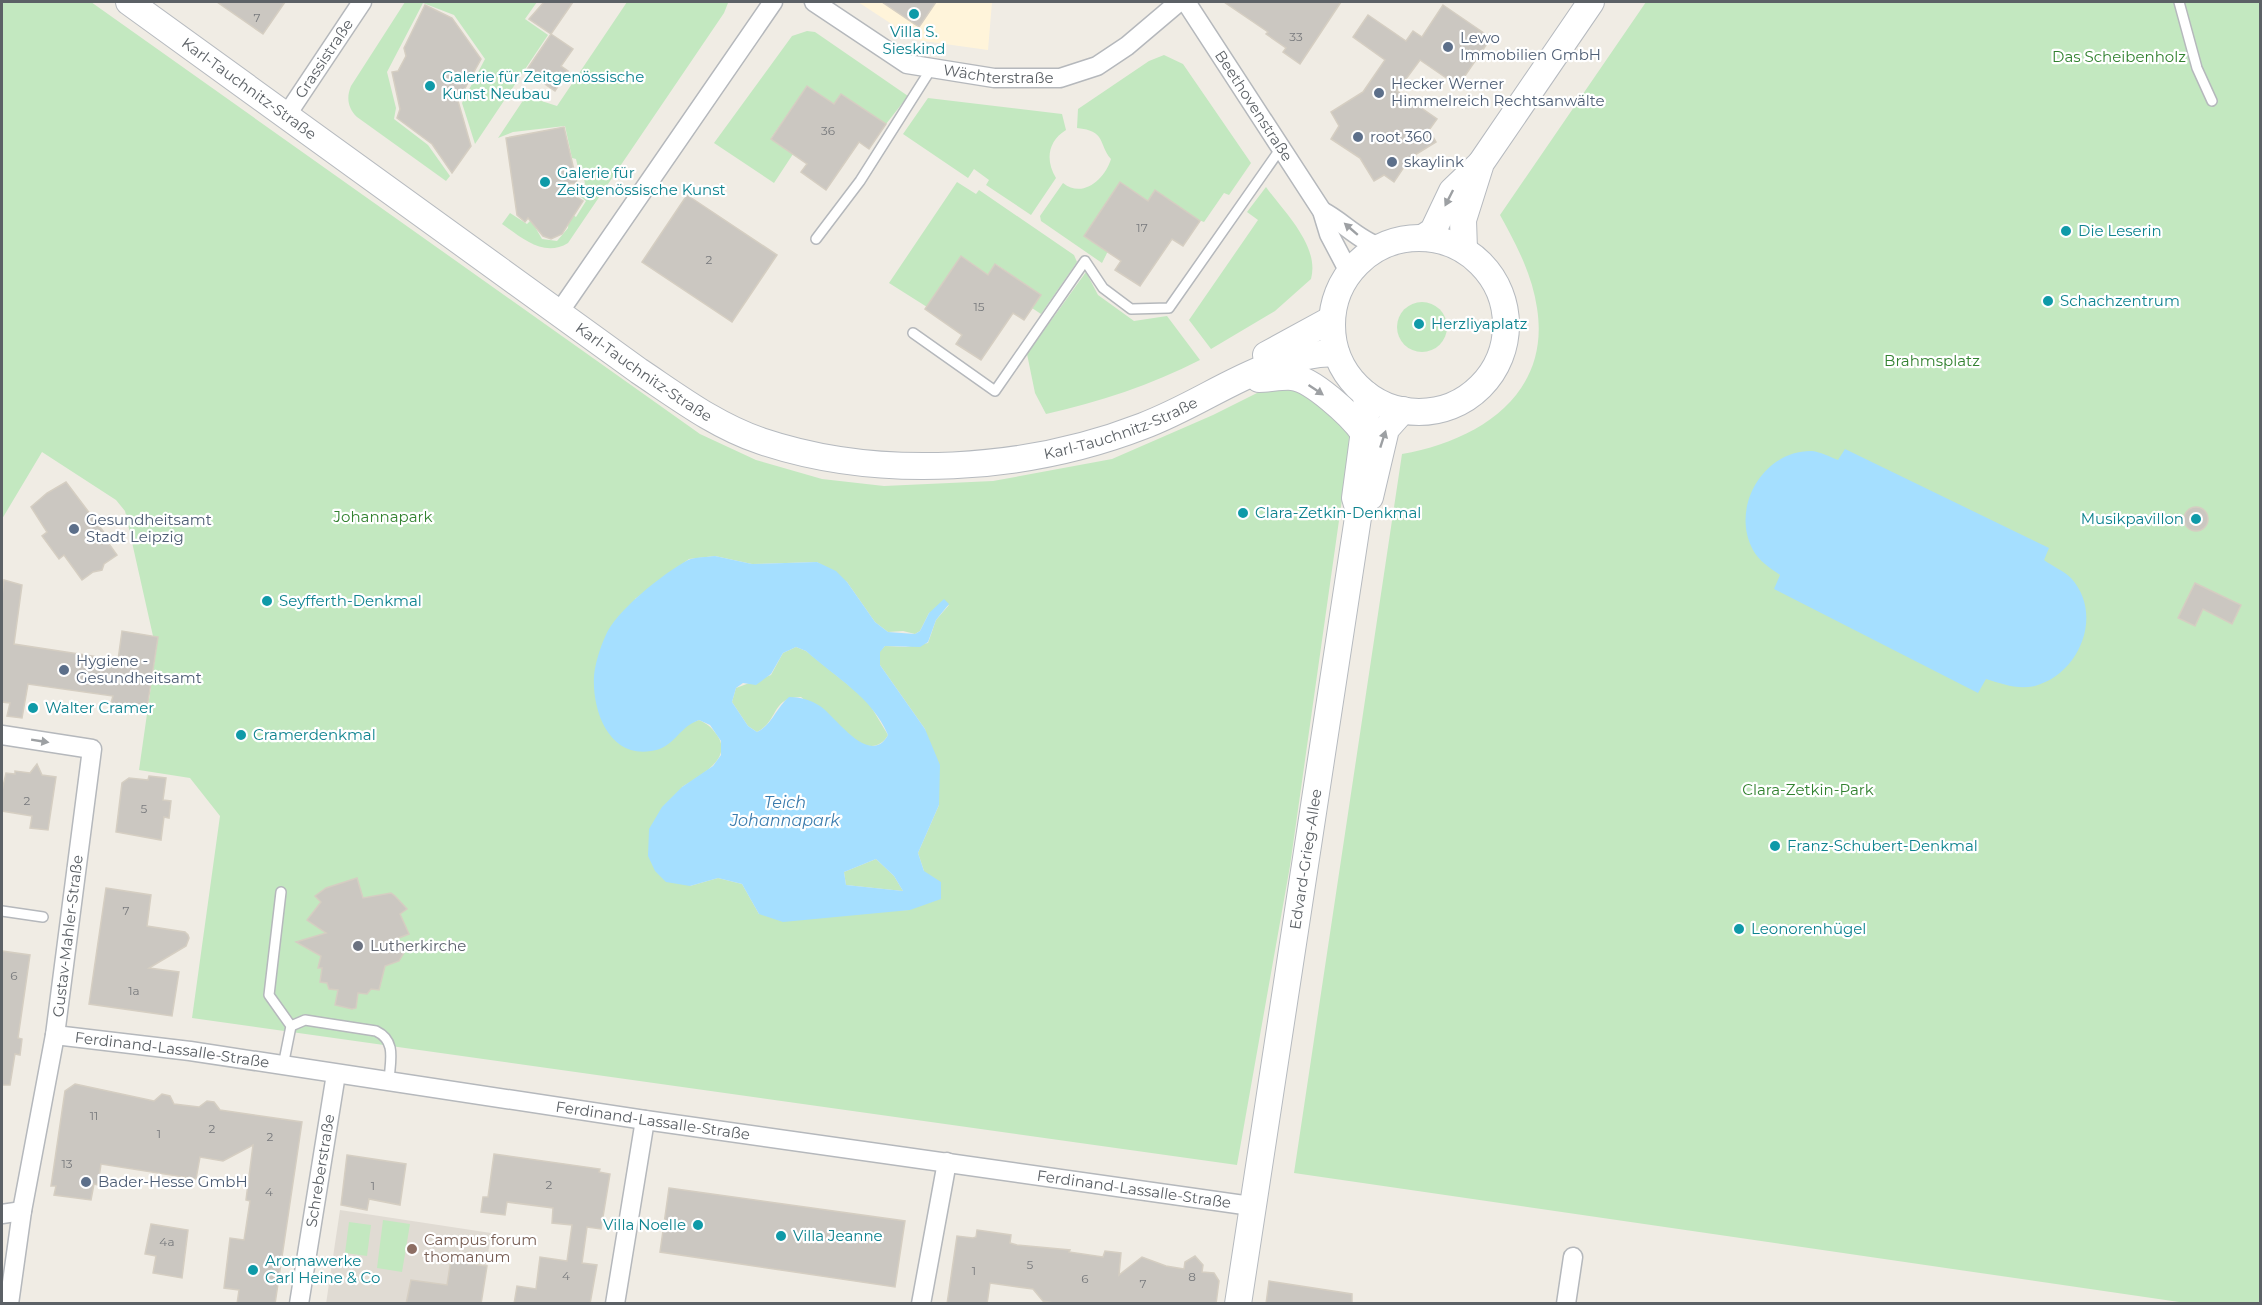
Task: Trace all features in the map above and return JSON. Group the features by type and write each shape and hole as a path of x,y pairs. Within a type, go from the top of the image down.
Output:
{"main road":[{"name":"Karl-Tauchnitz-Straße","path":"129,2 560,311 639,371 708,417 760,441 839,461 943,466 1005,461 1092,443 1158,419 1241,376 1293,357 1336,353"},
{"path":"1424,237 1433,231 1452,191 1481,163 1592,2"},
{"path":"1464,250 1463,220 1481,163"},
{"path":"1424,237 1441,240 1464,250 1484,267 1501,296 1506,330 1497,364 1477,390 1463,400 1431,411 1403,410 1381,403 1354,383 1336,353 1332,319 1340,286 1361,259 1380,247 1407,238 1424,237"},
{"name":"Karl-Tauchnitz-Straße","path":"1241,376 1268,354 1332,319"},
{"path":"1241,376 1258,380 1291,377 1300,380 1344,409 1363,432"},
{"name":"Edvard-Grieg-Allee","path":"1238,1304 1251,1206 1260,1166 1359,511 1355,498 1367,408 1366,394"},
{"name":"Edvard-Grieg-Allee","path":"1359,511 1369,500 1386,429 1403,410"}],"street":[{"path":"560,311 773,2"},
{"name":"Wächterstraße","path":"814,2 907,64 994,78 1060,78 1097,66 1127,46 1179,2"},
{"name":"Beethovenstraße","path":"1186,2 1322,211 1329,234 1349,272"},
{"name":"Grassistraße","path":"286,116 358,3"},
{"name":"Beethovenstraße","path":"1322,211 1342,222 1369,244 1380,247"},
{"name":"Gustav-Mahler-Straße","path":"2,735 92,749 55,1035 22,1211 9,1304"},
{"name":"Ferdinand-Lassalle-Straße","path":"55,1035 190,1051 645,1120 1251,1206"},
{"name":"Schreberstraße","path":"299,1304 336,1074"},
{"path":"615,1304 645,1120"},
{"path":"921,1304 947,1162"},
{"path":"2,1214 22,1211"},
{"path":"1566,1304 1573,1257"}],"lane":[{"path":"2179,2 2197,68 2212,101"},
{"path":"816,239 860,181 931,69"},
{"path":"913,333 996,391 1085,261 1103,288 1131,309 1169,308 1281,148"},
{"path":"281,892 269,995 291,1026 283,1066"},
{"path":"2,911 43,917"},
{"path":"291,1026 305,1020 376,1031 385,1035 391,1043 388,1081"}],"shaded area":[{"path":"858,2 992,2 988,50 916,40"},
{"name":"Campus forum thomanum","path":"340,1210 491,1233 481,1303 484,1303 326,1304"}],"green space":[{"name":"Johannapark","path":"2,2 91,2 700,434 756,460 822,479 884,486 993,481 1112,459 1213,415 1267,388 1283,386 1301,392 1338,417 1349,436 1348,457 1290,866 1237,1165 192,1018 220,816 190,778 139,770 158,637 153,636 125,511 116,500 42,452 2,519","holes":["715,556 752,564 817,562 847,582 875,622 888,632 903,631 915,634 920,631 929,613 949,605 936,620 928,643 906,647 885,646 880,651 880,665 925,729 939,805 918,853 924,871 910,910 759,914 742,884 718,878 690,886 682,787 712,766 721,752 721,744 713,730 702,721 685,725 635,599 689,559"]},
{"path":"405,2 537,2 525,19 548,35 475,144 462,103 485,59 454,15 423,3 387,72 396,108 394,119 428,145 450,176 446,181 357,117 349,103 351,86"},
{"path":"627,2 728,3 724,13 568,243 559,247 542,247 517,235 502,224 510,213 527,224 531,220 542,239 557,241 568,228 569,212 576,217 586,201 581,197 580,186 585,184 582,167 578,168 576,159 572,158 565,126 513,132 498,138 526,96 557,106"},
{"name":"Clara-Zetkin-Park","path":"1646,2 2260,2 2260,1303 2186,1303 1294,1173 1402,454 1430,448 1482,425 1503,409 1520,389 1532,366 1538,339 1537,308 1527,271 1500,215"},
{"path":"807,31 815,32 908,96 886,124 841,94 834,104 807,86 771,138 793,154 774,183 714,143 792,36"},
{"path":"1164,55 1183,64 1251,163 1229,195 1224,193 1204,222 1148,201 1120,182 1108,251 1102,263 1041,221 1040,216 1063,183 1078,189 1085,188 1098,180 1111,159 1098,135 1077,128 1078,109 1149,61"},
{"path":"928,98 1062,114 1066,130 1055,140 1050,151 1050,164 1056,178 1031,215 986,185 989,180 974,169 968,178 903,134"},
{"path":"957,182 976,194 979,190 1074,255 1077,262 1041,314 1032,308 1041,295 996,264 988,275 961,256 927,307 889,283"},
{"path":"1266,187 1291,218 1305,242 1310,254 1311,279 1275,311 1211,349 1189,320 1258,220 1247,212"},
{"path":"1086,272 1098,295 1134,321 1167,316 1200,360 1124,392 1046,414 1035,393 1027,354"},
{"path":"1427,302 1440,309 1446,317 1446,337 1440,345 1432,351 1417,352 1404,345 1398,337 1397,322 1404,309 1412,303"},
{"path":"796,647 806,651 867,700 888,735 884,741 872,746 859,742 801,697 785,701 769,722 757,732 748,726 732,702 736,688 771,675 783,653"},
{"path":"876,859 894,876 903,891 846,885 844,872"},
{"path":"383,1220 410,1224 402,1272 377,1268"},
{"path":"349,1222 371,1225 367,1256 345,1253"}],"water":[{"path":"1845,449 2049,548 2044,560 2071,578 2081,592 2086,608 2086,625 2082,641 2075,656 2064,669 2051,679 2028,687 2010,686 1986,679 1978,693 1774,589 1780,575 1758,558 1747,534 1746,517 1749,500 1756,484 1779,460 1794,453 1812,451 1838,460"},
{"name":"Teich Johannapark","path":"715,556 752,564 817,562 836,571 847,582 875,622 888,632 915,634 920,631 929,613 944,599 949,604 936,620 928,642 920,647 885,646 880,652 880,665 925,729 940,765 939,805 918,853 924,871 941,882 941,899 910,910 783,922 759,914 742,884 718,878 690,886 666,882 655,871 648,856 649,829 662,807 682,787 713,766 721,755 721,741 710,725 699,720 659,749 636,751 624,747 614,740 600,717 594,690 595,666 610,627 629,605 654,583 688,560","holes":["796,647 806,651 841,679 873,710 888,735 881,744 872,746 863,743 853,737 820,706 797,698 789,697 766,725 757,732 748,726 732,702 736,688 743,683 756,685 771,674 783,653","876,859 894,876 903,891 846,885 844,872"]}],"building":[{"path":"217,2 285,2 263,34"},
{"path":"544,2 573,2 551,34 529,19"},
{"name":"Villa S. Sieskind","path":"882,2 936,2 919,27"},
{"path":"1224,2 1341,2 1300,64 1283,52 1286,48 1266,34 1268,32"},
{"name":"Galerie für Zeitgenössische Kunst Neubau","path":"425,5 452,18 481,59 458,101 471,146 452,173 432,144 397,118 400,109 392,72 398,71 406,56 404,48"},
{"path":"1443,5 1491,38 1458,86 1420,60 1397,91 1437,119 1429,130 1436,142 1410,158 1394,182 1384,175 1374,181 1360,158 1331,139 1339,126 1331,112 1363,92 1385,60 1353,37 1368,15 1406,41 1413,31 1422,37"},
{"path":"551,34 573,49 561,66 568,71 555,91 526,71"},
{"path":"807,86 834,104 841,94 886,124 869,149 859,142 826,190 801,172 807,164 771,139"},
{"name":"Galerie für Zeitgenössische Kunst","path":"564,127 577,183 559,185 583,201 562,234 551,239 543,236 528,218 525,222 517,215 506,138"},
{"path":"1120,182 1148,201 1155,190 1200,221 1183,246 1172,239 1140,286 1115,270 1121,261 1084,236"},
{"path":"687,195 777,255 732,322 642,262"},
{"path":"961,256 988,275 995,264 1041,295 1024,320 1013,313 981,360 956,344 962,335 925,309"},
{"name":"Gesundheitsamt Stadt Leipzig","path":"66,482 106,535 104,537 117,555 104,564 102,570 93,572 82,580 64,555 59,559 42,536 47,532 31,507 47,493"},
{"name":"Musikpavillon","path":"2196,507 2205,510 2208,519 2205,528 2196,531 2187,528 2184,519 2187,510"},
{"path":"4,580 22,585 14,644 118,660 122,631 158,637 147,708 111,703 113,696 28,684 22,718 7,716 10,703 2,702"},
{"path":"2195,583 2241,605 2232,624 2203,609 2195,626 2178,618"},
{"path":"37,764 42,775 56,777 48,830 30,828 32,816 2,811 2,791 6,773 15,774 15,771 30,773"},
{"path":"149,776 166,778 163,800 171,801 169,818 164,817 161,840 116,832 122,783 129,778 148,780"},
{"name":"Lutherkirche","path":"357,878 363,898 391,893 395,896 407,909 400,914 409,934 391,941 405,951 399,961 385,966 379,990 371,989 367,994 358,993 356,1008 352,1009 335,1005 338,990 329,989 327,983 320,982 322,968 318,968 321,956 296,942 326,933 307,920 321,902 315,896 326,888"},
{"path":"106,888 151,895 147,926 185,932 188,935 186,946 149,968 179,972 172,1016 89,1004"},
{"path":"2,951 30,955 18,1038 22,1039 20,1055 15,1054 10,1085 2,1085"},
{"path":"75,1084 154,1101 162,1094 170,1096 174,1104 199,1107 207,1101 214,1102 220,1110 302,1122 275,1304 237,1304 239,1290 224,1288 230,1238 244,1240 250,1201 246,1200 253,1145 223,1161 200,1157 196,1179 101,1164 98,1185 94,1184 91,1200 54,1195 56,1186 51,1186 65,1091"},
{"path":"494,1154 600,1169 599,1172 610,1174 601,1229 587,1227 582,1263 597,1265 590,1304 514,1304 517,1286 536,1289 540,1257 567,1261 572,1225 552,1223 553,1208 507,1202 505,1215 481,1212 483,1197 488,1197"},
{"path":"347,1155 406,1164 400,1205 369,1199 367,1210 341,1205"},
{"path":"669,1188 905,1221 895,1287 660,1252"},
{"path":"151,1224 188,1230 182,1278 153,1273 156,1256 145,1254"},
{"path":"977,1230 1011,1235 1010,1243 1017,1245 1070,1250 1069,1252 1103,1257 1105,1251 1121,1253 1119,1275 1142,1257 1166,1266 1184,1269 1185,1262 1195,1256 1203,1265 1202,1272 1214,1273 1219,1281 1216,1304 1059,1304 1043,1301 1033,1289 990,1283 987,1304 947,1304 957,1236 973,1238 976,1237"},
{"path":"452,1253 466,1255 466,1263 487,1266 481,1304 406,1304 411,1280 447,1285"},
{"path":"1269,1281 1352,1294 1352,1304 1266,1304"}],"place":[{"name":"Villa S. Sieskind","path":"914,14"},
{"name":"Lewo Immobilien GmbH","path":"1448,47"},
{"name":"Galerie für Zeitgenössische Kunst Neubau","path":"430,86"},
{"name":"Hecker Werner Himmelreich Rechtsanwälte","path":"1379,93"},
{"name":"root 360","path":"1358,137"},
{"name":"skaylink","path":"1392,162"},
{"name":"Galerie für Zeitgenössische Kunst","path":"545,182"},
{"name":"Die Leserin","path":"2066,231"},
{"name":"Schachzentrum","path":"2048,301"},
{"name":"Herzliyaplatz","path":"1419,324"},
{"name":"Clara-Zetkin-Denkmal","path":"1243,513"},
{"name":"Musikpavillon","path":"2196,519"},
{"name":"Gesundheitsamt Stadt Leipzig","path":"74,529"},
{"name":"Seyfferth-Denkmal","path":"267,601"},
{"name":"Hygiene - Gesundheitsamt","path":"64,670"},
{"name":"Walter Cramer","path":"33,708"},
{"name":"Cramerdenkmal","path":"241,735"},
{"name":"Franz-Schubert-Denkmal","path":"1775,846"},
{"name":"Leonorenhügel","path":"1739,929"},
{"name":"Lutherkirche","path":"358,946"},
{"name":"Bader-Hesse GmbH","path":"86,1182"},
{"name":"Villa Noelle","path":"698,1225"},
{"name":"Villa Jeanne","path":"781,1236"},
{"name":"Campus forum thomanum","path":"412,1249"},
{"name":"Aromawerke Carl Heine & Co","path":"253,1270"}],"park label":[{"name":"Das Scheibenholz","path":"2119,57"},
{"name":"Brahmsplatz","path":"1932,361"}]}
